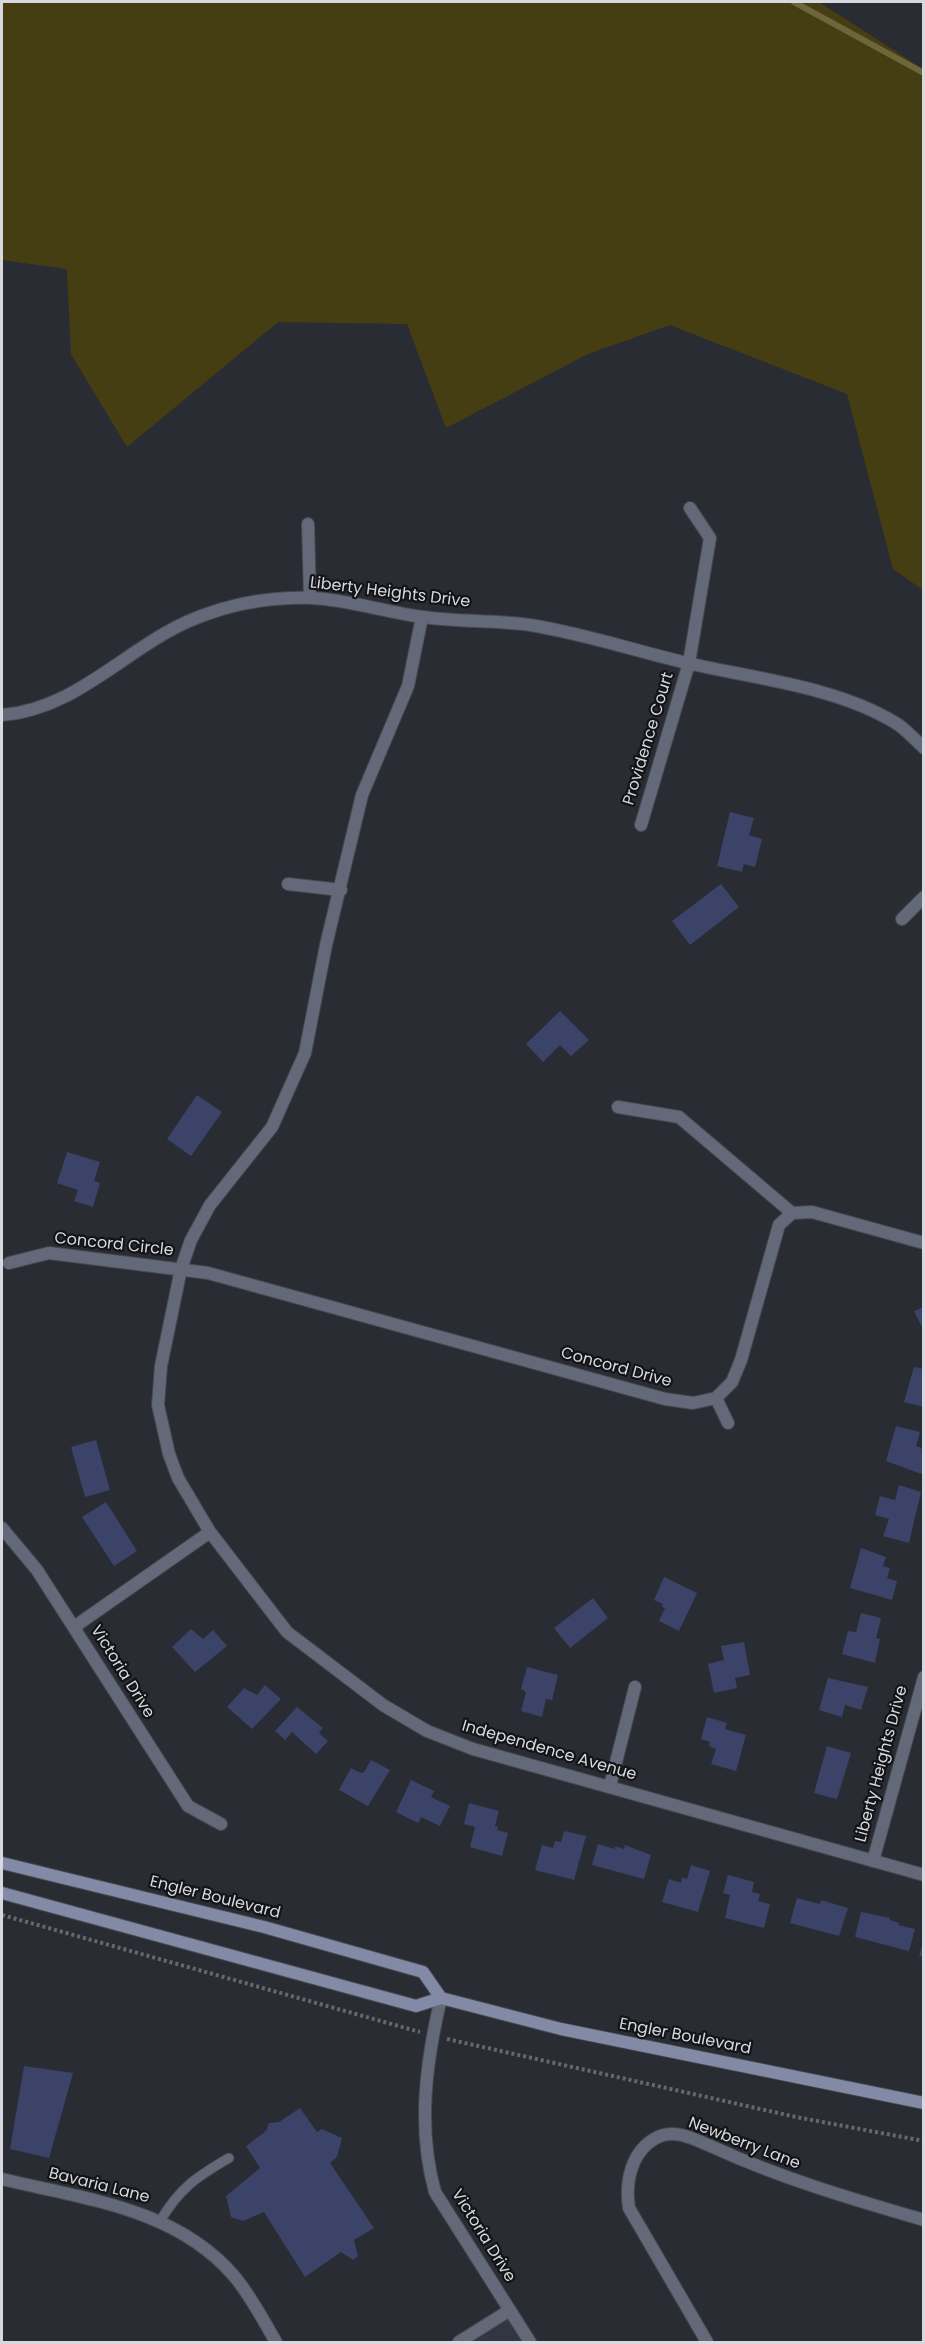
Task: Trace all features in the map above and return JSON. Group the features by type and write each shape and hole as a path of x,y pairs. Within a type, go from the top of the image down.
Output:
{"main road":[{"name":"Engler Boulevard","path":"2,1863 264,1928 423,1972 441,1998"},
{"name":"Engler Boulevard","path":"2,1893 416,2006 441,1998 561,2030 924,2103"}],"street":[{"name":"Providence Court","path":"641,825 689,663 710,538 690,508"},
{"path":"308,524 310,598"},
{"name":"Liberty Heights Drive","path":"2,716 39,708 65,697 146,644 209,613 276,599 310,598 352,602 422,617 530,625 689,663 772,680 837,697 895,722 924,748"},
{"name":"Independence Avenue","path":"422,617 408,686 362,795 326,945 305,1053 272,1127 210,1205 191,1240 181,1269 161,1366 158,1405 169,1454 178,1478 210,1532 287,1632 383,1705 428,1731 473,1749 924,1875"},
{"path":"288,884 341,890"},
{"path":"902,919 924,897"},
{"path":"618,1107 679,1117 792,1213"},
{"path":"728,1423 716,1398 732,1382 741,1360 779,1225 792,1213 812,1212 924,1243"},
{"name":"Concord Circle","path":"9,1263 49,1253 181,1269"},
{"name":"Concord Drive","path":"181,1269 208,1273 664,1399 693,1403 716,1398"},
{"name":"Victoria Drive","path":"2,1528 37,1570 188,1806 221,1824"},
{"path":"74,1627 210,1532"},
{"name":"Liberty Heights Drive","path":"873,1861 924,1677"},
{"path":"610,1786 635,1687"},
{"name":"Victoria Drive","path":"441,1998 428,2058 424,2110 429,2170 435,2192 530,2343"},
{"name":"Newberry Lane","path":"707,2343 629,2208 626,2188 631,2169 641,2152 659,2136 683,2134 765,2171 924,2220"},
{"name":"Bavaria Lane","path":"2,2179 149,2215 192,2237 234,2276 258,2309 276,2343"},
{"path":"459,2343 510,2310"}],"lane":[{"path":"160,2221 176,2195 193,2179 229,2158"}],"path":[{"path":"2,1915 388,2025 432,2034 469,2045 579,2067 796,2117 924,2140"}],"shaded area":[{"path":"2,2 819,2 923,69 923,590 893,569 847,394 670,325 588,354 446,428 407,324 278,322 127,447 71,354 67,269 2,260"},
{"path":"510,2310 530,2342 459,2342"}],"building":[{"path":"730,812 754,818 749,835 762,839 755,867 744,864 742,872 717,866"},
{"path":"721,884 739,907 690,945 672,921"},
{"path":"560,1011 589,1040 571,1056 560,1045 543,1062 526,1044"},
{"path":"197,1095 222,1112 191,1156 167,1139"},
{"path":"67,1152 100,1162 94,1181 100,1183 93,1207 74,1201 78,1190 57,1183"},
{"path":"924,1307 924,1331 914,1311"},
{"path":"914,1367 924,1369 924,1407 904,1402"},
{"path":"896,1426 920,1432 916,1446 922,1448 921,1452 924,1453 924,1475 886,1461"},
{"path":"96,1440 110,1490 85,1497 71,1447"},
{"path":"899,1485 921,1492 909,1543 883,1536 889,1519 875,1515 880,1496 895,1500"},
{"path":"106,1502 137,1551 114,1566 82,1517"},
{"path":"861,1548 886,1557 883,1566 890,1568 887,1578 897,1581 892,1600 850,1588"},
{"path":"664,1577 697,1593 679,1631 659,1621 665,1608 662,1607 663,1604 654,1600"},
{"path":"593,1598 608,1618 570,1648 554,1628"},
{"path":"861,1613 881,1618 876,1638 880,1639 875,1663 842,1654 848,1631 856,1632"},
{"path":"191,1629 203,1639 213,1630 227,1646 195,1672 172,1647"},
{"path":"744,1642 750,1675 735,1678 737,1688 714,1693 708,1664 724,1660 721,1646"},
{"path":"527,1667 558,1675 552,1700 546,1699 542,1717 521,1711 526,1692 521,1689"},
{"path":"828,1678 868,1687 861,1710 845,1705 842,1717 819,1710"},
{"path":"265,1685 281,1699 252,1729 227,1707 244,1688 257,1695"},
{"path":"297,1707 323,1728 319,1733 328,1741 316,1754 292,1732 285,1740 275,1731"},
{"path":"707,1717 727,1723 725,1729 746,1735 736,1771 711,1764 716,1749 709,1746 710,1742 701,1739"},
{"path":"827,1746 851,1753 837,1799 814,1793"},
{"path":"371,1760 390,1770 368,1806 339,1790 351,1768 361,1773 364,1772"},
{"path":"411,1780 434,1791 431,1797 450,1806 440,1826 421,1817 418,1823 396,1812"},
{"path":"469,1803 499,1811 495,1826 498,1827 497,1830 508,1833 502,1856 470,1847 475,1827 464,1824"},
{"path":"564,1831 586,1836 574,1880 535,1870 542,1845 553,1848 555,1841 561,1842"},
{"path":"598,1844 615,1849 615,1846 624,1849 625,1845 651,1855 644,1879 592,1865"},
{"path":"691,1865 710,1871 698,1912 662,1902 669,1879 681,1883 682,1877 687,1879"},
{"path":"728,1875 754,1882 752,1892 760,1894 758,1901 770,1904 764,1928 725,1918 730,1895 723,1893"},
{"path":"797,1898 820,1904 821,1900 848,1908 839,1936 790,1923"},
{"path":"861,1912 890,1918 899,1923 898,1925 915,1929 909,1951 855,1937"},
{"path":"924,1943 924,1957 919,1956"},
{"path":"24,2066 73,2073 49,2158 10,2149"},
{"path":"300,2108 317,2132 322,2129 342,2138 337,2157 330,2163 374,2228 354,2240 358,2256 353,2260 341,2252 305,2277 264,2212 243,2221 231,2217 226,2196 260,2168 246,2146 266,2131 269,2123 279,2122"}],"waterway":[{"path":"794,2 924,73"}]}
